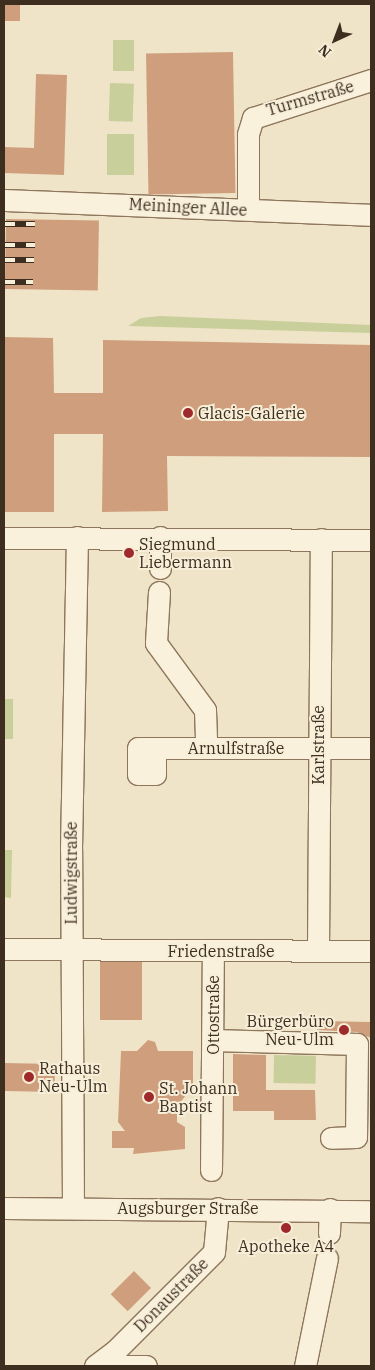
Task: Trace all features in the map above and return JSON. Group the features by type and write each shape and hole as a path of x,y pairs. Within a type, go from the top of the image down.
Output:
{"street":[{"name":"Turmstraße","path":"248,209 248,134 253,118 371,80"},
{"name":"Meininger Allee","path":"4,200 371,215"},
{"name":"Ludwigstraße","path":"73,1208 71,950 77,537"},
{"path":"160,537 160,568"},
{"path":"4,538 160,537 371,540"},
{"name":"Karlstraße","path":"318,951 321,539"},
{"path":"159,592 156,643 205,710 206,748"},
{"name":"Arnulfstraße","path":"155,748 371,748"},
{"name":"Friedenstraße","path":"4,949 371,951"},
{"name":"Ottostraße","path":"212,1170 213,951"},
{"path":"213,1040 357,1044 356,1138 331,1138"},
{"name":"Augsburger Straße","path":"4,1208 218,1208 371,1211"},
{"name":"Donaustraße","path":"96,1366 214,1252 218,1208"},
{"path":"329,1233 330,1209"},
{"path":"305,1366 327,1258"},
{"path":"96,1366 146,1366"}],"green space":[{"path":"113,40 134,40 134,71 113,71"},
{"path":"110,83 134,84 133,122 109,121"},
{"path":"107,134 134,134 134,175 107,175"},
{"path":"160,316 371,325 371,333 128,326 141,318"},
{"path":"4,699 13,699 13,739 4,739"},
{"path":"4,850 12,850 11,898 4,897"},
{"path":"274,1055 316,1056 316,1084 274,1083"}],"building":[{"path":"4,4 20,4 20,21 4,21"},
{"path":"233,52 235,193 148,194 146,54"},
{"path":"36,74 67,75 64,175 4,173 4,147 34,148"},
{"path":"6,219 99,221 98,291 5,289"},
{"name":"Glacis-Galerie","path":"4,337 53,338 54,393 103,393 103,340 371,345 371,457 167,456 168,511 102,512 103,434 54,434 54,512 4,512"},
{"path":"100,962 142,962 142,1020 100,1020"},
{"name":"Bürgerbüro Neu-Ulm","path":"317,1021 371,1022 371,1038 357,1032 317,1030"},
{"name":"St. Johann Baptist","path":"148,1040 155,1042 158,1051 193,1051 193,1091 188,1092 177,1107 177,1122 185,1127 185,1149 133,1154 134,1148 112,1148 112,1131 125,1131 118,1122 121,1051 137,1051"},
{"path":"233,1054 266,1055 266,1090 315,1090 316,1120 274,1120 274,1111 233,1111"},
{"name":"Rathaus Neu-Ulm","path":"4,1063 55,1064 55,1092 4,1091"},
{"path":"134,1271 151,1288 128,1311 111,1294"}],"railway":[{"path":"4,224 35,224"},
{"path":"4,245 35,245"},
{"path":"4,260 34,260"},
{"path":"4,282 33,282"}],"place":[{"name":"Glacis-Galerie","path":"188,413"},
{"name":"Siegmund Liebermann","path":"129,553"},
{"name":"Bürgerbüro Neu-Ulm","path":"344,1030"},
{"name":"Rathaus Neu-Ulm","path":"29,1077"},
{"name":"St. Johann Baptist","path":"149,1097"},
{"name":"Apotheke A4","path":"286,1228"}]}
